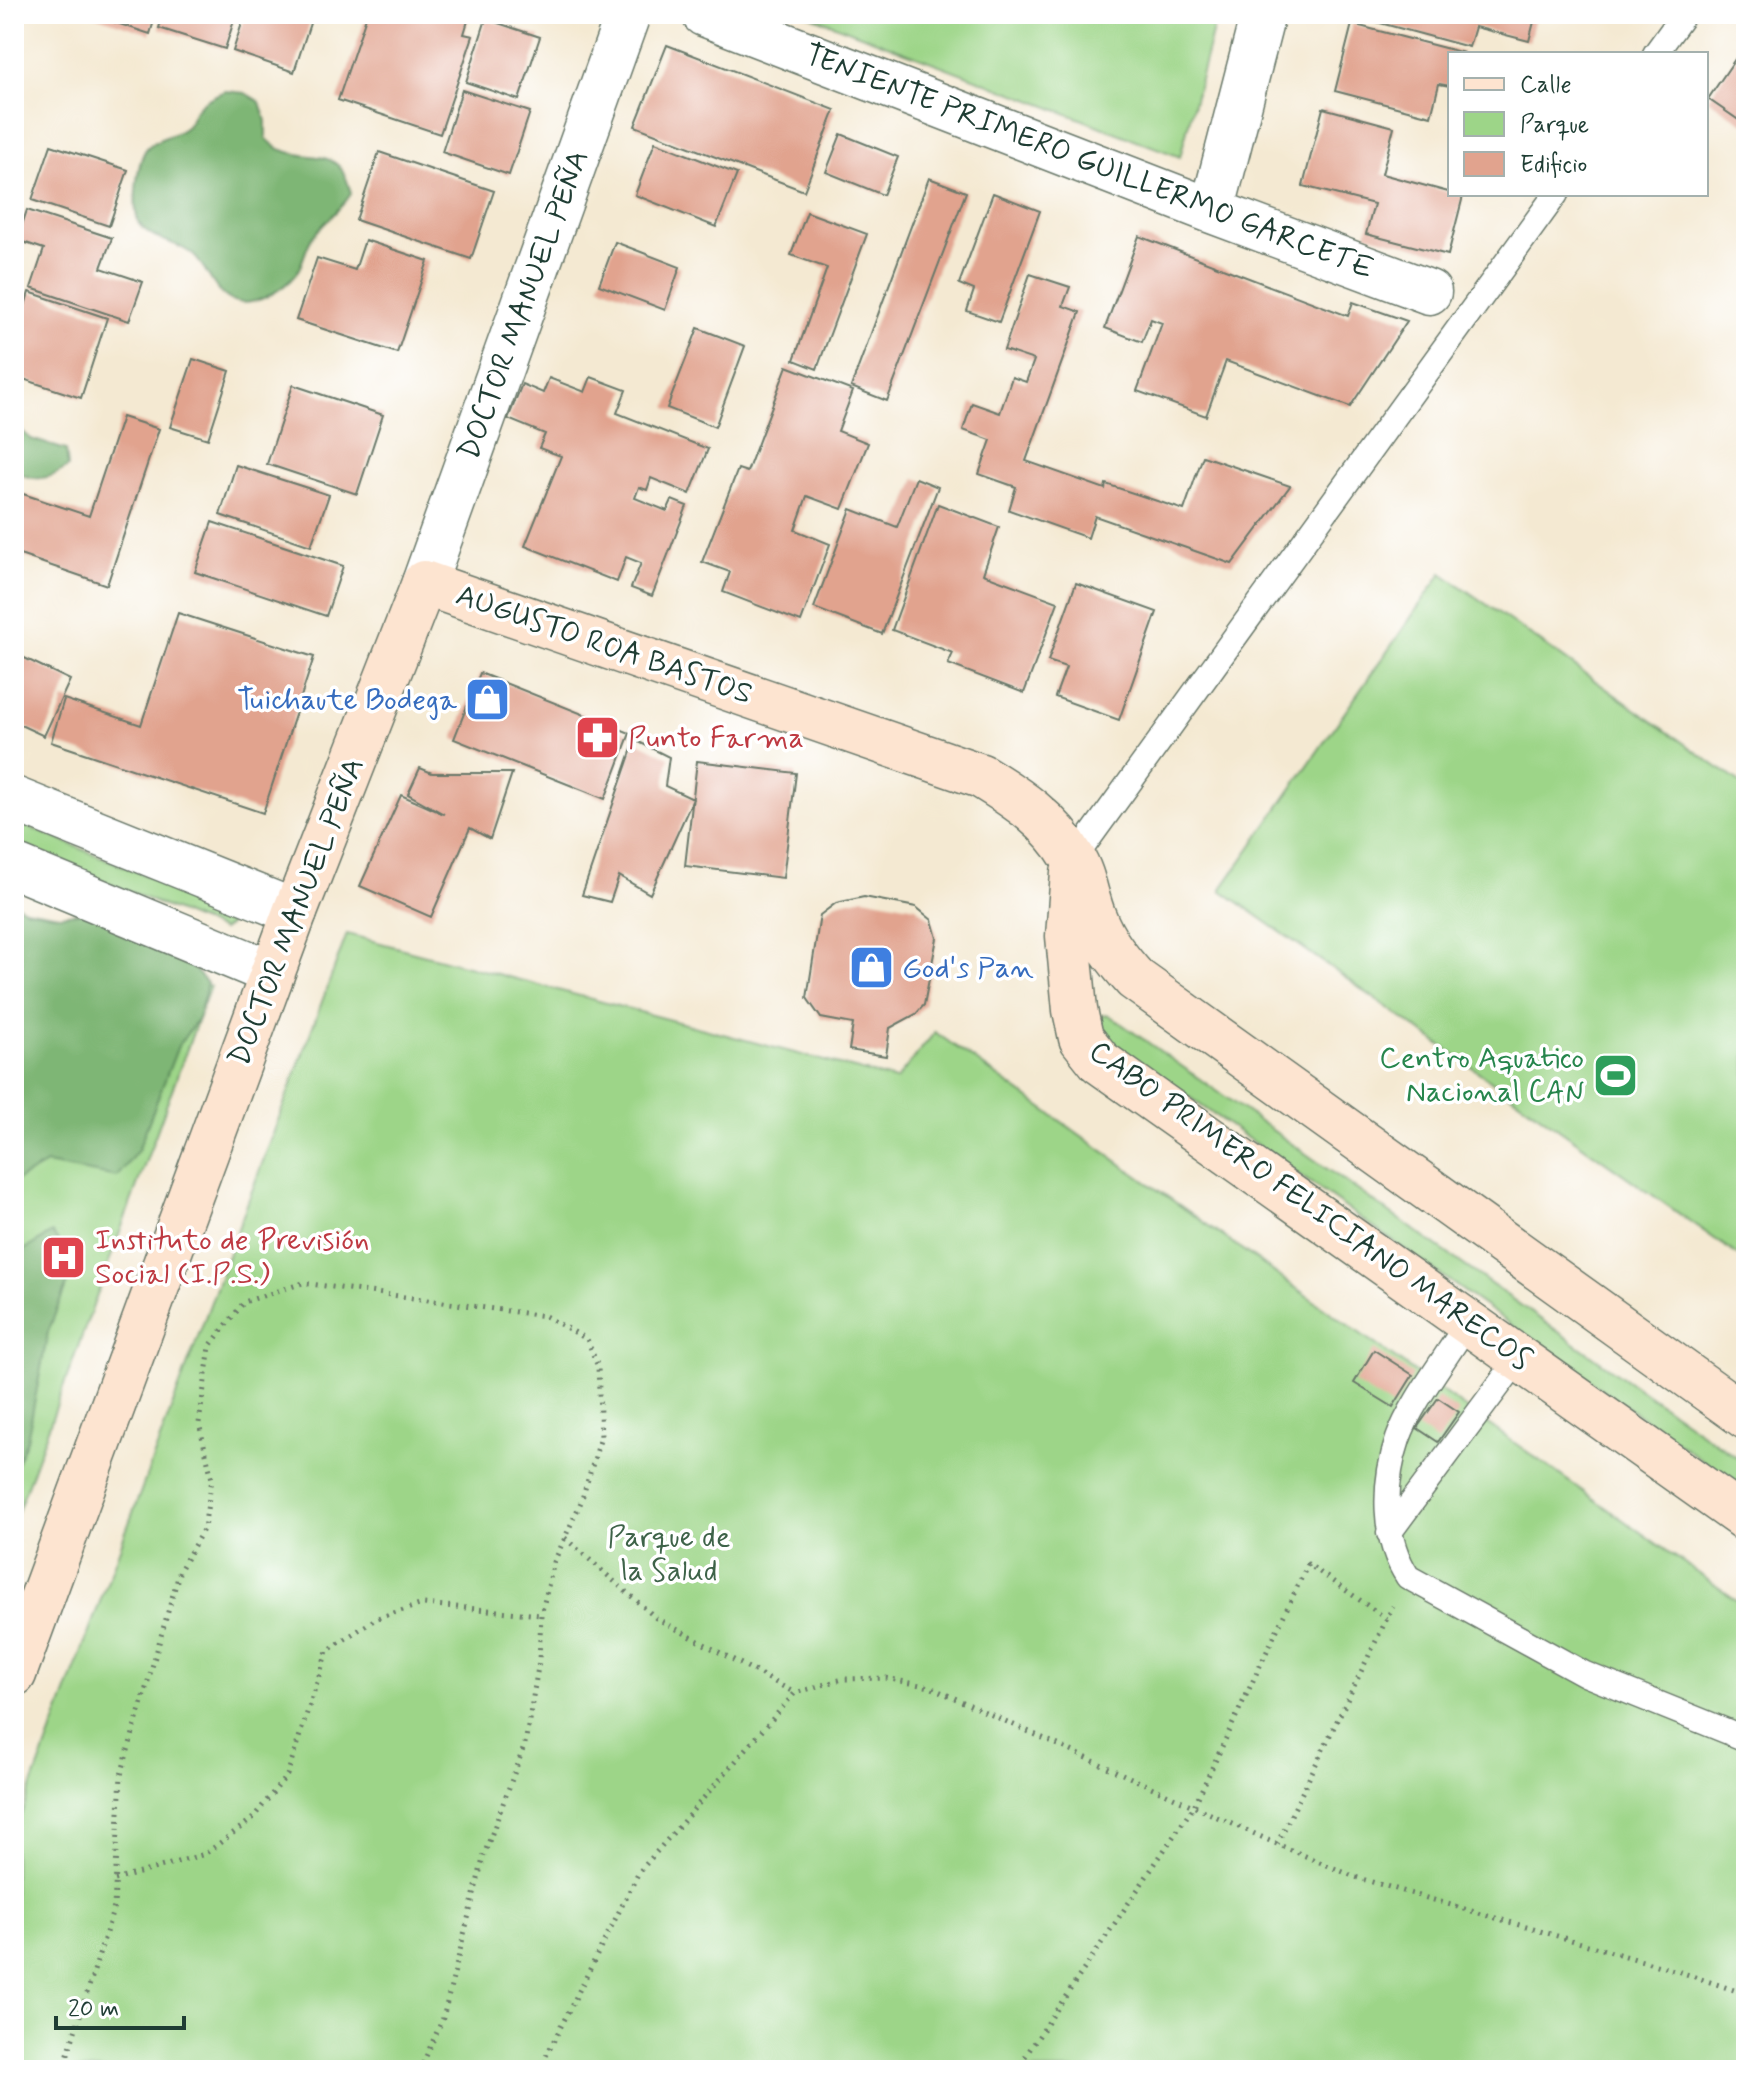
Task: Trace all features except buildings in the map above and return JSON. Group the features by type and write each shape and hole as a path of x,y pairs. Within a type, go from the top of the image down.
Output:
{"street":[{"name":"DOCTOR MANUEL PEÑA","path":"14,1674 272,973 424,583 628,14"},
{"name":"TENIENTE PRIMERO GUILLERMO GARCETE","path":"704,14 1429,292"},
{"path":"1212,211 1263,14"},
{"name":"AUGUSTO ROA BASTOS","path":"424,583 981,776 1045,821 1074,859"},
{"path":"14,799 295,912"},
{"path":"1074,859 1095,919 1112,952 1135,979 1743,1407"},
{"name":"CABO PRIMERO FELICIANO MARECOS","path":"1074,859 1068,936 1075,1010 1081,1038 1100,1062 1746,1519"},
{"path":"14,866 272,973"}],"lane":[{"path":"1656,52 1684,14"},
{"path":"1074,859 1555,196"},
{"path":"1468,1322 1399,1438 1389,1494 1389,1533 1396,1559 1408,1577 1585,1674 1746,1739"},
{"path":"1389,1533 1519,1358"}],"path":[{"path":"63,2070 114,1907 121,1775 180,1570 204,1528 212,1479 199,1423 210,1346 244,1302 303,1283 545,1316 587,1339 598,1367 601,1437 581,1502 554,1562 541,1615 539,1661 525,1744 484,1855 443,2018 420,2070"},
{"path":"565,1538 656,1618 795,1693"},
{"path":"1016,2070 1194,1806 1308,1564 1387,1619"},
{"path":"1277,1844 1408,1577"},
{"path":"115,1880 205,1854 252,1819 287,1775 327,1651 377,1618 423,1604 541,1615"},
{"path":"539,2070 639,1872 795,1693 843,1679 886,1678 930,1687 1355,1877 1746,1994"}],"green space":[{"path":"806,14 1217,14 1180,157"},
{"path":"225,91 245,93 260,102 266,121 266,138 278,148 334,162 346,179 351,194 314,235 296,274 275,292 248,302 225,296 192,254 145,230 137,217 136,208 138,173 148,147 182,130 201,104"},
{"path":"14,424 31,439 66,450 68,467 41,478 28,477 14,469"},
{"name":"Centro Aquatico Nacional CAN","path":"1442,573 1746,787 1746,1261 1221,890"},
{"path":"14,821 230,910 232,918 229,925 222,930 14,844"},
{"path":"14,903 25,909 59,915 92,911 159,932 207,983 199,1017 178,1046 138,1150 117,1177 46,1164 14,1182"},
{"name":"Instituto de Previsión Social (I.P.S.)","path":"14,913 210,986 14,1522"},
{"name":"Parque de la Salud","path":"347,934 896,1080 935,1032 1746,1607 1746,2070 14,2070 14,1834"},
{"path":"1109,1015 1746,1464 1746,1491 1097,1032 1096,1020"},
{"path":"52,1233 75,1263 48,1332 27,1440 14,1469 14,1256"}],"place":[{"name":"Tuichaute Bodega","path":"488,700"},
{"name":"Punto Farma","path":"597,738"},
{"name":"God's Pan","path":"871,968"},
{"name":"Centro Aquatico Nacional CAN","path":"1615,1075"},
{"name":"Instituto de Previsión Social (I.P.S.)","path":"64,1257"}]}
